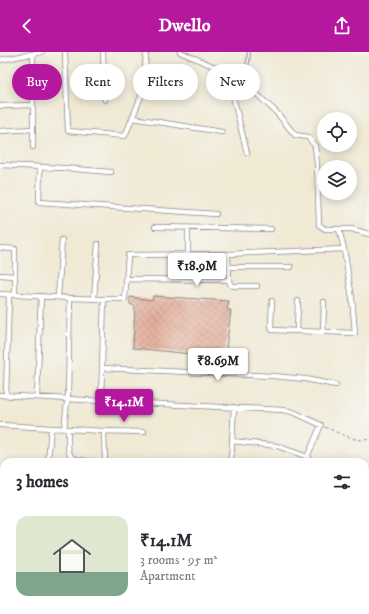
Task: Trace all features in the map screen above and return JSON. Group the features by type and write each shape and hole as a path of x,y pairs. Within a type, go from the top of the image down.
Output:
{"street":[{"path":"0,60 42,52"},
{"path":"65,52 68,131 125,136 144,89 146,52"},
{"path":"103,52 103,64"},
{"path":"180,52 208,64"},
{"path":"33,54 33,147"},
{"path":"260,97 277,113 295,136 308,137 315,146 319,225 325,229 351,229 369,234"},
{"path":"234,100 248,153"},
{"path":"0,106 33,105"},
{"path":"133,118 222,132"},
{"path":"0,131 33,130"},
{"path":"0,165 111,172"},
{"path":"40,167 39,202 216,214"},
{"path":"155,227 271,229"},
{"path":"188,228 188,254"},
{"path":"272,301 272,330 355,334 352,298 344,249 339,229"},
{"path":"58,297 62,240"},
{"path":"94,298 98,244"},
{"path":"0,248 15,249 15,295"},
{"path":"0,294 125,299 128,255 228,254 344,249"},
{"path":"228,254 230,284 232,286 257,286"},
{"path":"228,267 291,267"},
{"path":"0,275 15,276"},
{"path":"126,279 229,280"},
{"path":"6,396 9,295"},
{"path":"37,397 41,296"},
{"path":"70,298 66,429 68,451 73,458"},
{"path":"101,401 104,299"},
{"path":"297,331 298,301"},
{"path":"323,332 324,302"},
{"path":"102,368 273,376 305,379 336,385"},
{"path":"0,395 283,410 293,412 321,425 308,457 278,446 232,441"},
{"path":"231,458 234,407"},
{"path":"0,425 144,432"},
{"path":"48,458 51,428"},
{"path":"104,431 105,458"}],"lane":[{"path":"247,64 249,52"}],"path":[{"path":"321,425 348,437 365,440 369,439"}],"building":[{"path":"153,296 229,301 227,310 231,310 226,349 222,350 220,357 133,348 135,306 130,304 130,297 152,300"}]}
